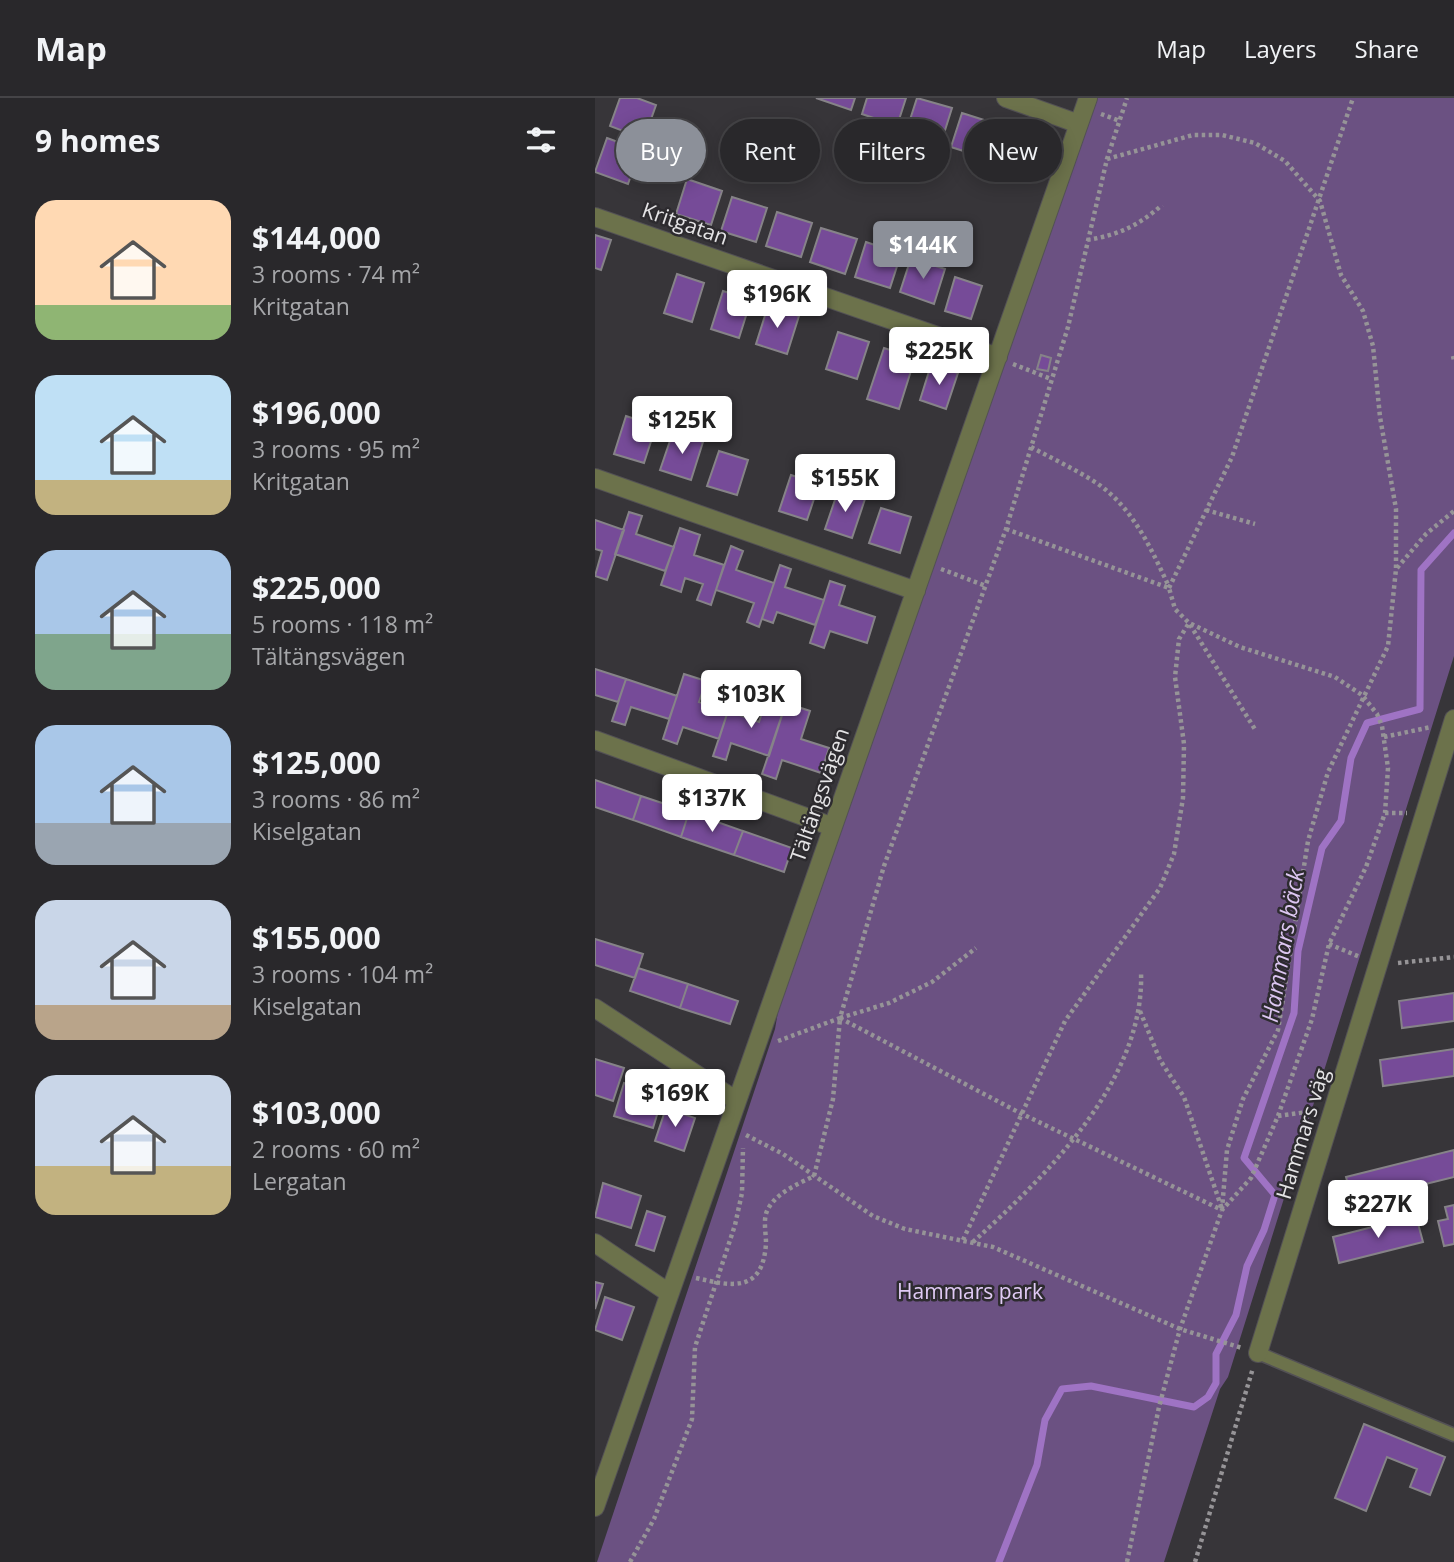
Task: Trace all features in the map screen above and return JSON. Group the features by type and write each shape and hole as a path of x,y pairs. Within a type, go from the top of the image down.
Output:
{"street":[{"path":"1006,98 1079,124"},
{"name":"Tältängsvägen","path":"595,1507 600,1474 676,1274 1088,98"},
{"name":"Kritgatan","path":"595,217 998,357"},
{"path":"595,478 916,591"},
{"name":"Hammars väg","path":"1258,1353 1453,721"},
{"path":"595,740 833,827"},
{"path":"595,1008 737,1101"},
{"path":"595,1243 669,1293"}],"lane":[{"path":"1258,1353 1454,1435"}],"path":[{"path":"676,1274 729,1287 748,1280 764,1257 767,1210 777,1198 814,1176 833,1099 840,1018 884,866 1006,529 1068,327 1107,159 1127,98"},
{"path":"1169,588 1232,457 1353,98"},
{"path":"1107,159 1193,135 1222,135 1255,143 1285,161 1320,201 1341,275 1363,311 1373,346 1380,417 1396,509 1396,569 1388,646 1362,695 1328,772 1308,841 1279,1030 1243,1099 1227,1150 1222,1210 1179,1329 1159,1408 1127,1562"},
{"path":"1087,240 1113,236 1140,225 1162,205"},
{"path":"998,357 1051,379"},
{"path":"1031,447 1100,486 1129,516 1148,541 1169,588 1175,609 1189,623 1256,731"},
{"path":"1206,510 1255,524"},
{"path":"1396,569 1426,534 1454,511"},
{"path":"1006,529 1169,588"},
{"path":"925,563 986,586"},
{"path":"1189,623 1240,648 1335,677 1362,695 1377,714 1382,726 1388,768 1385,813 1366,867 1329,944 1312,1019 1278,1116 1251,1178 1222,1210"},
{"path":"963,1240 1065,1021 1160,888 1174,854 1184,785 1184,744 1175,677 1179,639 1189,623"},
{"path":"1384,737 1453,721"},
{"path":"1329,944 1379,965 1454,957"},
{"path":"758,1040 782,1041 840,1018 889,1003 932,982 977,948"},
{"path":"973,1242 1023,1197 1097,1107 1124,1059 1140,1010 1141,972"},
{"path":"1140,1010 1160,1060 1184,1097 1222,1210"},
{"path":"840,1018 1020,1113 1222,1210"},
{"path":"1278,1116 1335,1108"},
{"path":"630,1562 654,1519 692,1419 695,1347 742,1193 743,1133 873,1216 905,1229 993,1247 1179,1329 1229,1343"},
{"path":"1195,1562 1258,1353"}],"green space":[{"name":"Hammars park","path":"1096,98 1454,98 1454,656 1228,1377 1220,1389 1164,1562 597,1562 775,1029 779,1006"}],"building":[{"path":"620,98 637,98 656,105 651,119 616,119 616,128 610,126"},
{"path":"816,98 855,98 851,110"},
{"path":"867,98 906,98 899,119 877,119 862,114"},
{"path":"917,98 952,108 949,119 910,119"},
{"path":"962,113 981,119 964,119 964,151 951,147"},
{"path":"607,138 616,141 616,180 595,172"},
{"path":"686,182 696,182 722,191 711,225 676,214"},
{"path":"732,197 767,208 756,242 721,231"},
{"path":"777,212 812,223 801,257 766,246"},
{"path":"821,228 857,239 845,274 810,262"},
{"path":"595,235 611,240 601,270 595,268"},
{"path":"866,242 901,254 890,288 855,277"},
{"path":"911,258 945,269 934,304 900,292"},
{"path":"677,274 704,283 692,322 664,313"},
{"path":"955,277 982,286 971,319 945,311"},
{"path":"723,291 751,300 739,338 711,329"},
{"path":"768,306 799,316 787,354 756,344"},
{"path":"838,332 869,342 857,379 826,369"},
{"path":"884,348 915,358 899,409 867,399"},
{"path":"1041,355 1051,358 1048,371 1037,369"},
{"path":"931,365 958,373 946,409 920,400"},
{"path":"626,416 656,426 644,463 614,454"},
{"path":"673,432 703,442 691,480 660,470"},
{"path":"719,451 748,460 737,495 707,486"},
{"path":"791,475 819,484 807,520 779,511"},
{"path":"838,491 865,499 852,538 825,529"},
{"path":"881,508 911,517 900,553 869,543"},
{"path":"629,512 642,516 636,534 674,547 665,571 615,554"},
{"path":"595,520 624,530 607,580 595,576 602,551 595,549"},
{"path":"680,528 700,535 694,555 724,565 711,605 697,600 703,584 685,578 681,592 661,585"},
{"path":"731,546 743,551 736,570 774,583 759,627 747,622 754,603 716,590"},
{"path":"780,565 791,569 785,587 824,600 815,625 777,612 773,623 762,619"},
{"path":"830,581 845,586 839,605 875,617 867,643 830,631 824,648 810,643"},
{"path":"595,669 626,679 618,702 595,695"},
{"path":"684,674 706,681 699,702 728,711 719,739 683,727 677,744 663,739"},
{"path":"626,679 677,696 669,719 631,707 625,725 612,721"},
{"path":"767,697 786,703 769,756 731,743 726,760 713,756 728,711 759,722"},
{"path":"786,703 810,711 801,739 829,748 821,773 782,760 776,779 762,774"},
{"path":"595,780 641,796 633,820 595,807"},
{"path":"641,796 689,812 681,837 633,820"},
{"path":"689,812 743,831 734,855 681,837"},
{"path":"743,831 792,848 784,872 734,855"},
{"path":"595,939 643,954 635,978 595,965"},
{"path":"638,968 688,984 680,1008 630,991"},
{"path":"688,984 738,1001 730,1024 680,1008"},
{"path":"1454,993 1454,1021 1402,1028 1399,1001"},
{"path":"1454,1049 1454,1076 1383,1086 1380,1060"},
{"path":"595,1059 624,1068 613,1101 595,1095"},
{"path":"624,1083 663,1095 653,1128 614,1116"},
{"path":"666,1108 695,1118 684,1151 655,1141"},
{"path":"1454,1150 1454,1177 1353,1202 1346,1177"},
{"path":"603,1183 641,1196 631,1228 595,1217"},
{"path":"1454,1205 1454,1244 1444,1246 1438,1221 1448,1219 1445,1207"},
{"path":"647,1211 665,1217 654,1251 636,1245"},
{"path":"1416,1216 1423,1242 1339,1263 1333,1237"},
{"path":"595,1282 603,1284 595,1309"},
{"path":"605,1297 634,1307 622,1340 595,1330"},
{"path":"1364,1424 1445,1457 1430,1495 1410,1487 1417,1469 1387,1457 1366,1511 1335,1498"}],"waterway":[{"name":"Hammars bäck","path":"999,1562 1037,1465 1045,1420 1062,1389 1091,1386 1194,1407 1208,1397 1216,1383 1216,1354 1236,1315 1247,1266 1264,1230 1275,1195 1244,1158 1294,1013 1298,951 1322,848 1341,821 1351,758 1367,723 1420,709 1421,570 1454,533"}]}
